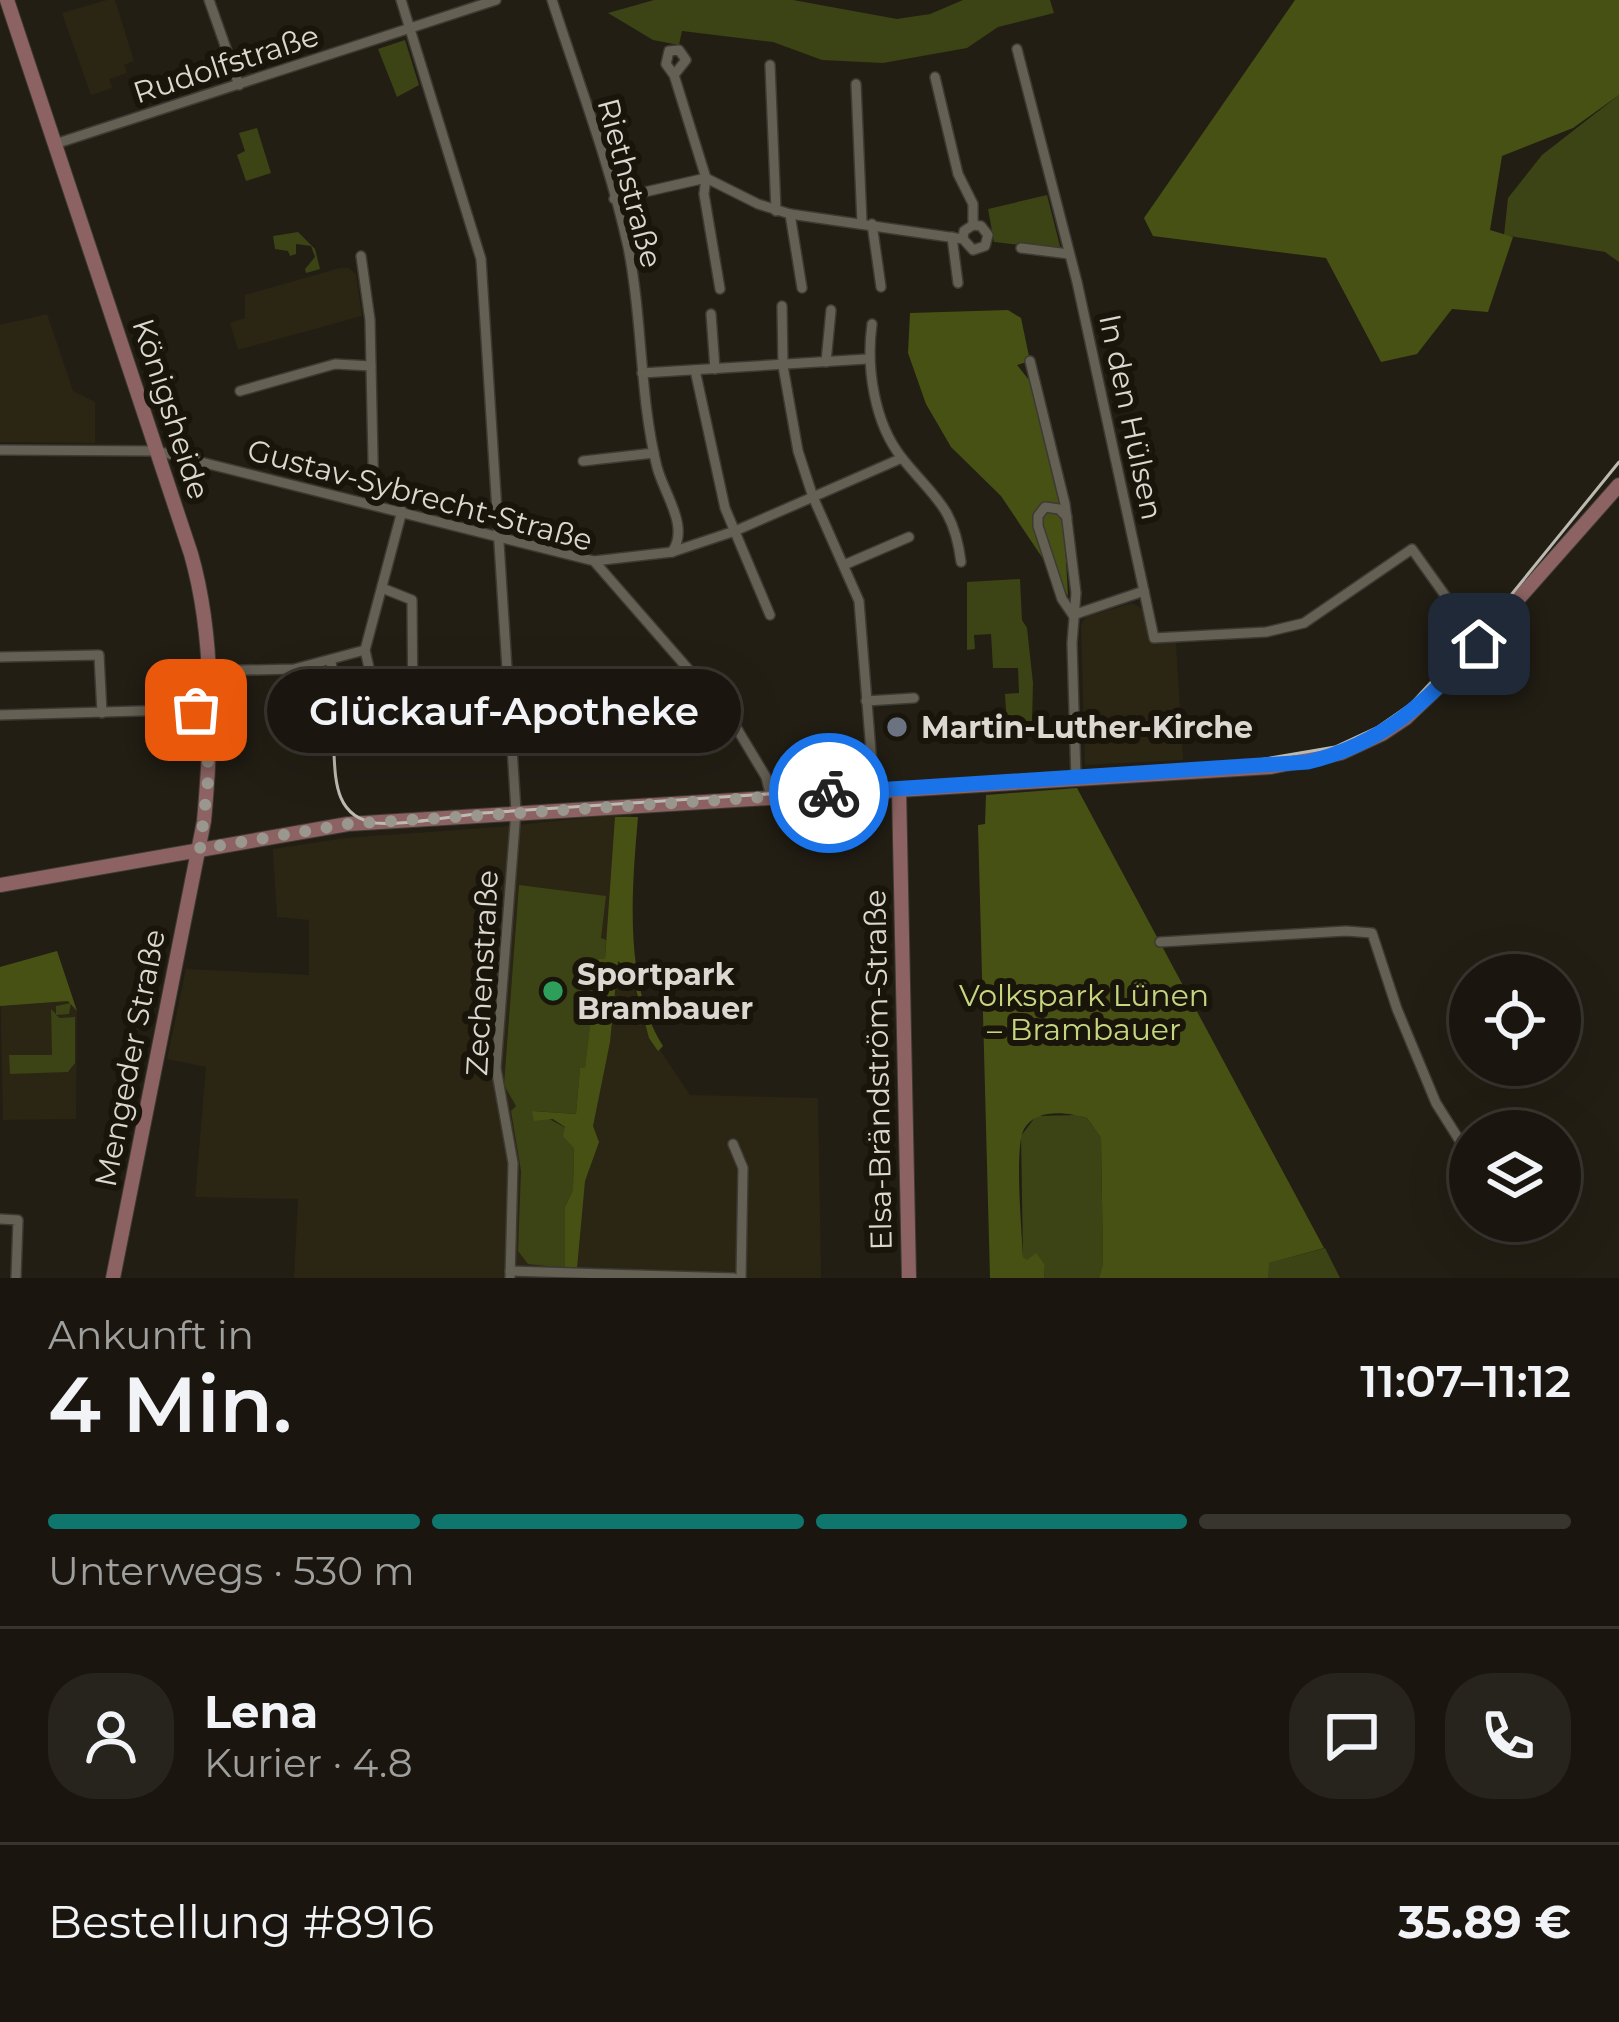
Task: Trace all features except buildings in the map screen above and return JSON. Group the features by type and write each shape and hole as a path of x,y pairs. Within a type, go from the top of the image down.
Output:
{"main road":[{"name":"Königsheide","path":"8,0 8,26 55,144 202,595 208,781 200,849"},
{"path":"0,885 348,824 1271,767 1341,753 1406,718 1479,644 1619,484"},
{"name":"Elsa-Brändström-Straße","path":"899,789 909,1278"},
{"name":"Mengeder Straße","path":"113,1278 200,849"}],"street":[{"path":"209,0 238,85"},
{"name":"Zechenstraße","path":"401,0 479,246 517,813 496,1068 513,1163 510,1274"},
{"path":"412,28 496,0"},
{"name":"Riethstraße","path":"552,0 628,249 654,453 679,526 680,541 672,553"},
{"name":"Rudolfstraße","path":"55,144 412,28"},
{"name":"In den Hülsen","path":"1017,49 1069,254 1154,638 1266,632 1304,623 1412,549 1479,644"},
{"path":"770,65 776,211"},
{"path":"674,75 706,178 704,194 720,289"},
{"path":"935,77 958,174 973,204 974,225"},
{"path":"856,84 867,223 880,287"},
{"path":"614,199 706,178 776,211 957,238 973,250 985,246 987,232 974,225"},
{"path":"790,214 802,288"},
{"path":"958,283 957,238 974,225"},
{"path":"1021,248 1069,254"},
{"path":"361,256 370,320 374,505"},
{"path":"782,306 790,417 813,497 859,601 874,790"},
{"path":"826,362 831,310"},
{"path":"711,314 715,369"},
{"path":"872,324 867,359 877,399 902,458 932,488 952,520 961,562"},
{"path":"642,374 867,359"},
{"path":"1030,361 1067,517 1076,593 1076,778"},
{"path":"240,391 335,364 371,365"},
{"path":"695,370 724,508 770,615"},
{"name":"Gustav-Sybrecht-Straße","path":"0,450 158,451 594,560 730,717 756,759 771,797"},
{"path":"583,461 654,453"},
{"path":"594,560 672,553 735,531 902,458"},
{"path":"1067,517 1053,507 1045,507 1038,516 1054,577 1073,615"},
{"path":"382,726 365,650 402,511"},
{"path":"844,565 909,537"},
{"path":"382,588 412,600 415,721"},
{"path":"1073,615 1144,591"},
{"path":"207,671 294,669 365,650"},
{"path":"0,657 99,655 102,713"},
{"path":"331,662 343,735 415,721 660,723 705,686"},
{"path":"866,701 914,698"},
{"path":"0,715 208,709"},
{"path":"1160,942 1372,933 1397,1009 1449,1124"},
{"path":"510,1274 737,1278 743,1168 733,1144"},
{"path":"0,1219 18,1220 16,1278"}],"shaded area":[{"path":"115,0 134,61 124,65 127,73 109,79 112,88 91,95 62,13"},
{"path":"340,268 356,274 362,316 238,350 230,323 245,318 245,295"},
{"path":"47,314 73,391 95,402 95,443 0,442 0,325"},
{"path":"1132,603 1143,609 1150,643 1176,642 1183,760 1085,765 1081,625 1086,617"},
{"path":"631,813 624,960 650,1035 690,1095 818,1098 821,1278 294,1278 298,1199 195,1197 206,1067 167,1059 186,969 309,975 309,920 277,917 273,849 345,838"},
{"path":"57,951 77,1011 76,1119 3,1120 0,967"}],"green space":[{"path":"654,0 793,0 897,19 930,14 963,0 1050,0 1054,13 998,27 967,48 883,63 822,60 773,42 682,31 679,45 653,40 608,13"},
{"path":"1295,0 1619,0 1619,95 1573,128 1502,156 1490,230 1513,237 1488,312 1452,309 1417,354 1381,362 1326,258 1153,236 1144,218"},
{"path":"405,40 419,85 397,97 378,49"},
{"path":"1619,95 1619,262 1605,252 1504,235 1508,198 1542,155"},
{"path":"257,128 271,173 246,181 237,155 245,151 239,133"},
{"path":"1047,195 1061,250 994,242 988,209"},
{"path":"298,232 315,249 320,269 306,273 315,257 311,246 296,244 296,254 290,256 288,251 275,249 273,236"},
{"path":"1008,310 1021,318 1030,361 1017,365 1033,385 1063,506 1068,596 1001,496 951,447 926,404 908,353 910,313"},
{"path":"1020,579 1033,683 1032,723 1014,718 1013,724 1020,726 1007,727 1005,694 1019,693 1018,668 993,668 991,634 974,635 975,649 967,650 967,582"},
{"name":"Volkspark Lünen – Brambauer","path":"1077,788 1324,1248 1269,1263 1268,1278 1099,1278 1103,1263 1101,1138 1087,1118 1061,1113 1029,1122 1019,1153 1023,1257 1027,1260 1036,1253 1045,1265 1044,1278 990,1278 978,825 985,824 986,795"},
{"path":"615,817 638,817 633,904 636,965 650,1021 663,1046 658,1051 649,1038 631,971 618,961 610,1042 593,1126 599,1142 585,1181 577,1268 565,1268 565,1207 573,1190 574,1148 563,1136 565,1127 553,1119 534,1121 532,1111 576,1114 598,959 605,959"},
{"name":"Sportpark Brambauer","path":"519,885 606,896 601,938 606,940 605,960 598,960 576,1114 534,1111 566,1128 574,1148 573,1190 565,1207 565,1268 528,1264 518,1251 521,1171 511,1111 516,1106 504,1085"},
{"path":"57,951 77,1011 68,1001 0,1006 0,967"},
{"path":"71,1003 69,1014 56,1015 75,1017 75,1063 68,1072 10,1074 9,1055 52,1055 51,1009 56,1014 56,1006"},
{"path":"1036,1116 1087,1118 1101,1138 1103,1263 1099,1278 1044,1278 1045,1265 1035,1254 1027,1261 1023,1257 1021,1136"},
{"path":"1325,1248 1340,1278 1268,1278 1268,1263"}],"tram line":[{"path":"421,821 1247,762 1335,747 1378,727 1411,704 1511,595 1619,462"},
{"path":"323,679 338,790 350,812 376,823 434,820"}],"way so far":[{"path":"196,710 208,709 208,781 200,849 325,826 829,793"}],"place":[{"name":"Glückauf-Apotheke","path":"196,710"},
{"name":"Martin-Luther-Kirche","path":"897,727"},
{"name":"Sportpark Brambauer","path":"553,991"}],"route":[{"path":"829,793 1308,762 1357,748 1394,728 1479,644"}]}
